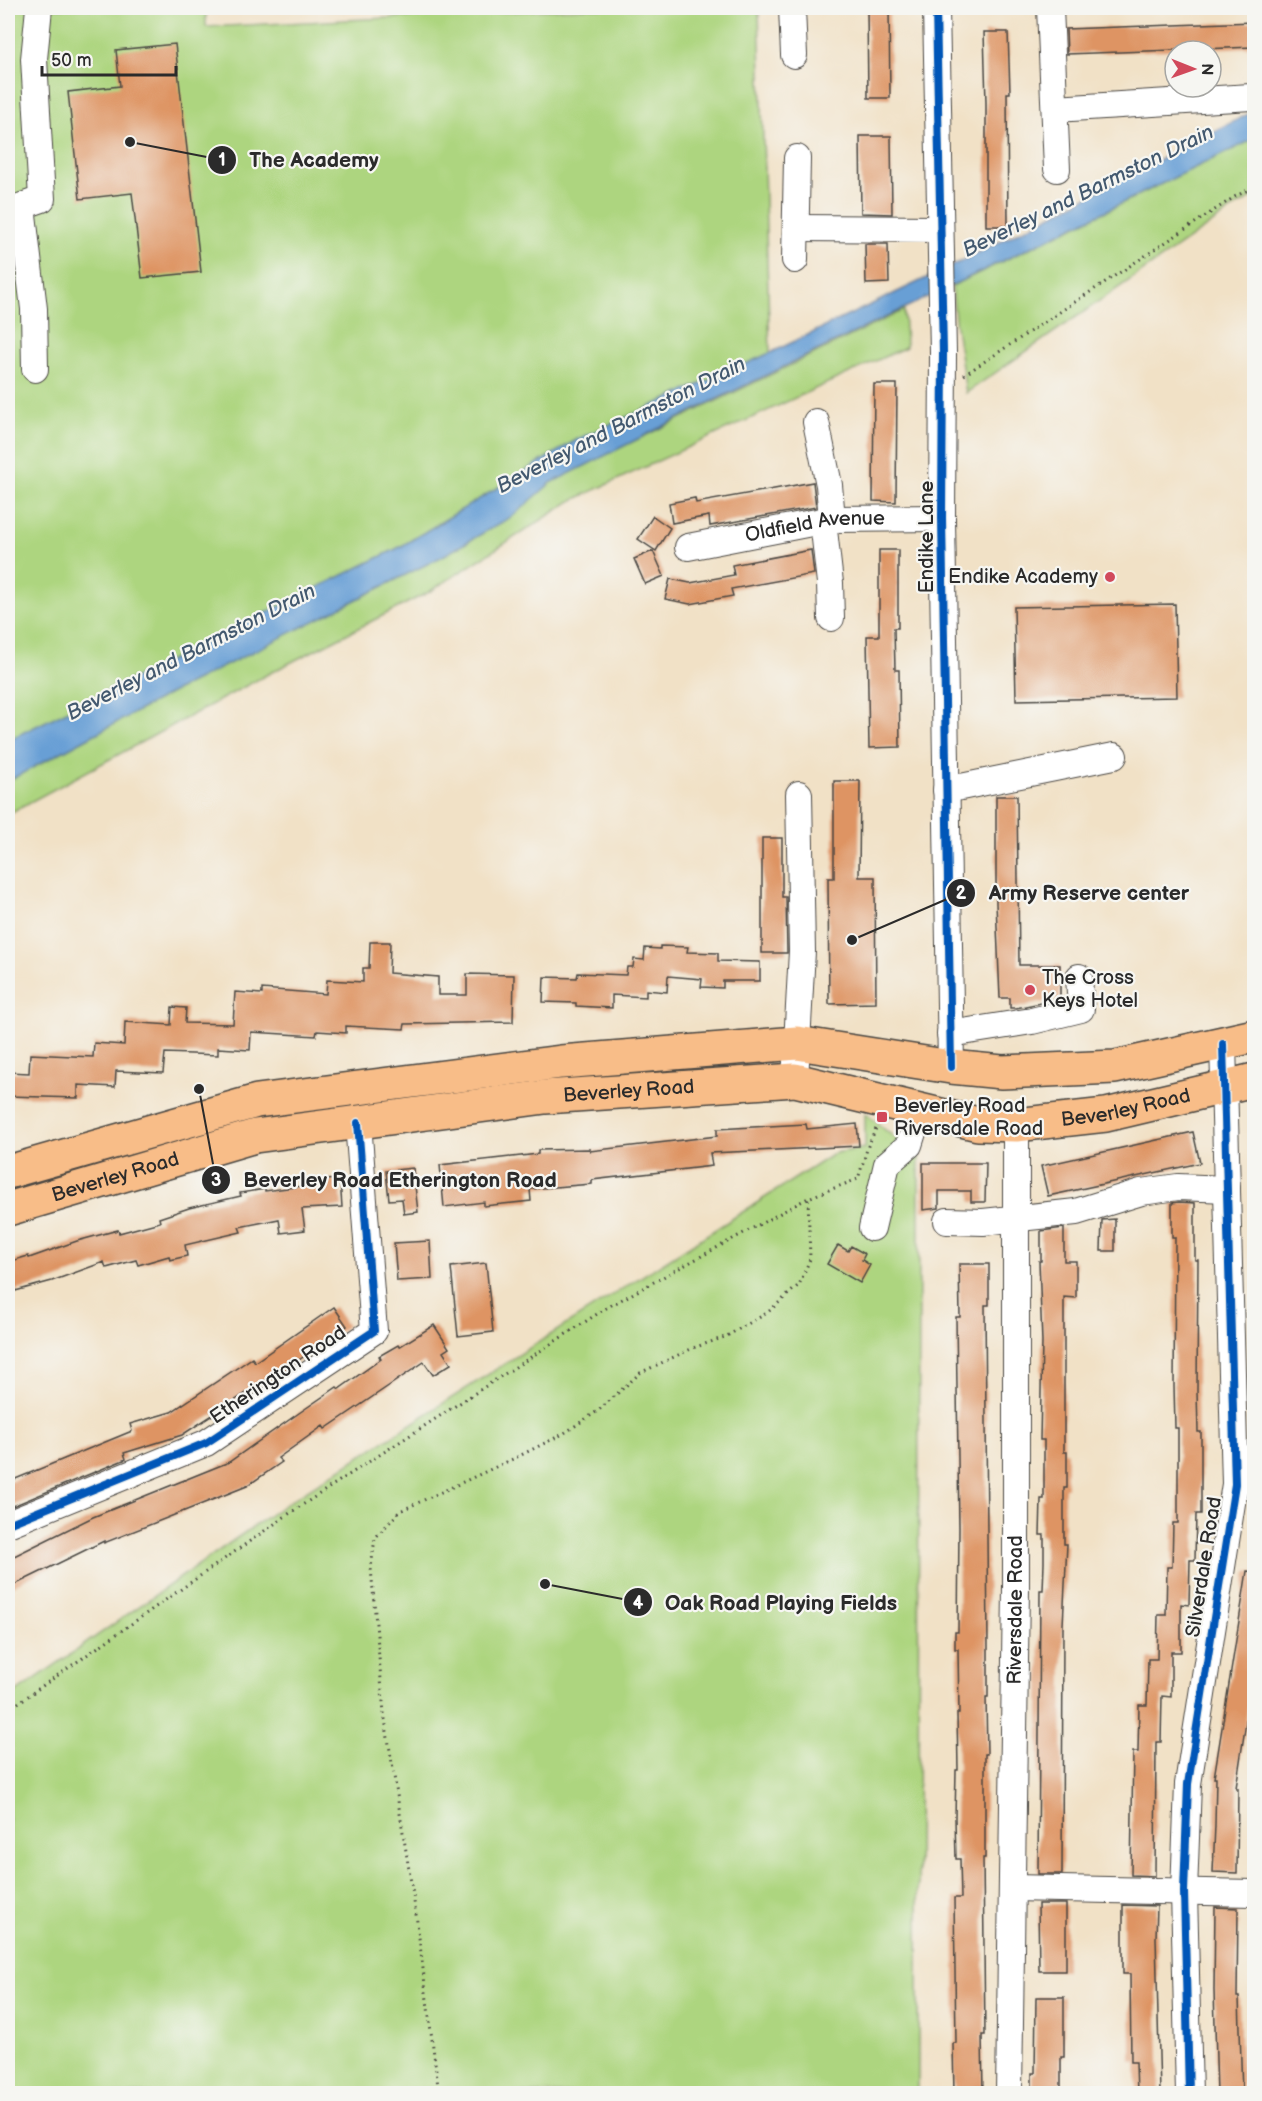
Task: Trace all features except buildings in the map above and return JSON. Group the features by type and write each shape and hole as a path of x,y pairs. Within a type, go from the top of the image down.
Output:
{"main road":[{"name":"Beverley Road","path":"8,1172 257,1101 561,1062 796,1043 951,1067 1002,1072 1115,1067 1254,1036"},
{"path":"644,1055 646,1089"},
{"path":"1055,1070 1072,1119"},
{"path":"431,1079 436,1112"},
{"name":"Beverley Road","path":"8,1209 255,1136 545,1097 795,1080 978,1124 1016,1125 1106,1115 1240,1083"},
{"path":"279,1099 285,1133"}],"street":[{"path":"35,369 34,309 22,206 42,199 34,58 39,8"},
{"path":"792,8 794,55"},
{"name":"Endike Lane","path":"936,8 943,353 942,518 951,1067"},
{"path":"1050,8 1058,170"},
{"path":"1055,109 1251,97"},
{"path":"795,260 797,158"},
{"path":"796,228 940,229"},
{"path":"816,422 829,485 827,520 831,618"},
{"name":"Oldfield Avenue","path":"688,546 827,520 942,518"},
{"path":"946,790 1114,756"},
{"path":"795,1080 802,951 798,794"},
{"path":"950,1034 1032,1021 1081,1009 1079,977"},
{"name":"Silverdale Road","path":"1189,2094 1185,1892 1188,1784 1234,1484 1227,1190 1240,1083 1222,1044"},
{"path":"872,1228 887,1164 909,1145 911,1107"},
{"name":"Etherington Road","path":"8,1524 206,1443 374,1331 358,1123"},
{"name":"Riversdale Road","path":"1009,2094 1016,1588 1016,1125"},
{"path":"947,1221 983,1222 1076,1212 1141,1192 1178,1187 1227,1190"},
{"path":"1012,1888 1254,1893"}],"path":[{"path":"943,388 1236,196 1254,187"},
{"path":"8,1710 293,1511 608,1307 808,1198 858,1179 867,1146 883,1112 911,1107"},
{"path":"439,2094 416,1914 384,1713 371,1568 375,1538 400,1511 563,1434 599,1410 640,1373 693,1348 725,1338 766,1313 799,1285 810,1259 808,1198"}],"green space":[{"path":"8,8 206,8 206,27 586,8 751,8 759,13 770,353 578,439 400,547 8,740 8,210 12,209"},
{"path":"1254,139 1254,197 1237,206 966,393 952,286"},
{"path":"904,310 906,347 571,501 429,592 270,673 8,814 8,781 173,692 441,557 513,516 552,481"},
{"path":"865,1113 919,1158 918,2093 8,2094 8,1698 287,1503 835,1153 865,1148"}],"water":[{"name":"Beverley and Barmston Drain","path":"1254,111 1254,139 711,402 551,483 513,516 441,557 173,692 8,781 8,740 400,547 578,439 770,353 966,259"}],"cycle path":[{"path":"936,8 943,353 942,518 951,1067"},
{"path":"1189,2094 1184,1892 1188,1784 1235,1484 1223,1044"},
{"path":"8,1524 206,1443 374,1331 358,1123"}],"place":[{"name":"The Academy","path":"130,142"},
{"name":"Endike Academy","path":"1110,577"},
{"name":"Army Reserve center","path":"852,940"},
{"name":"The Cross Keys Hotel","path":"1030,990"},
{"name":"Beverley Road Etherington Road","path":"199,1089"},
{"name":"Beverley Road Riversdale Road","path":"882,1117"},
{"name":"Oak Road Playing Fields","path":"545,1584"}]}
